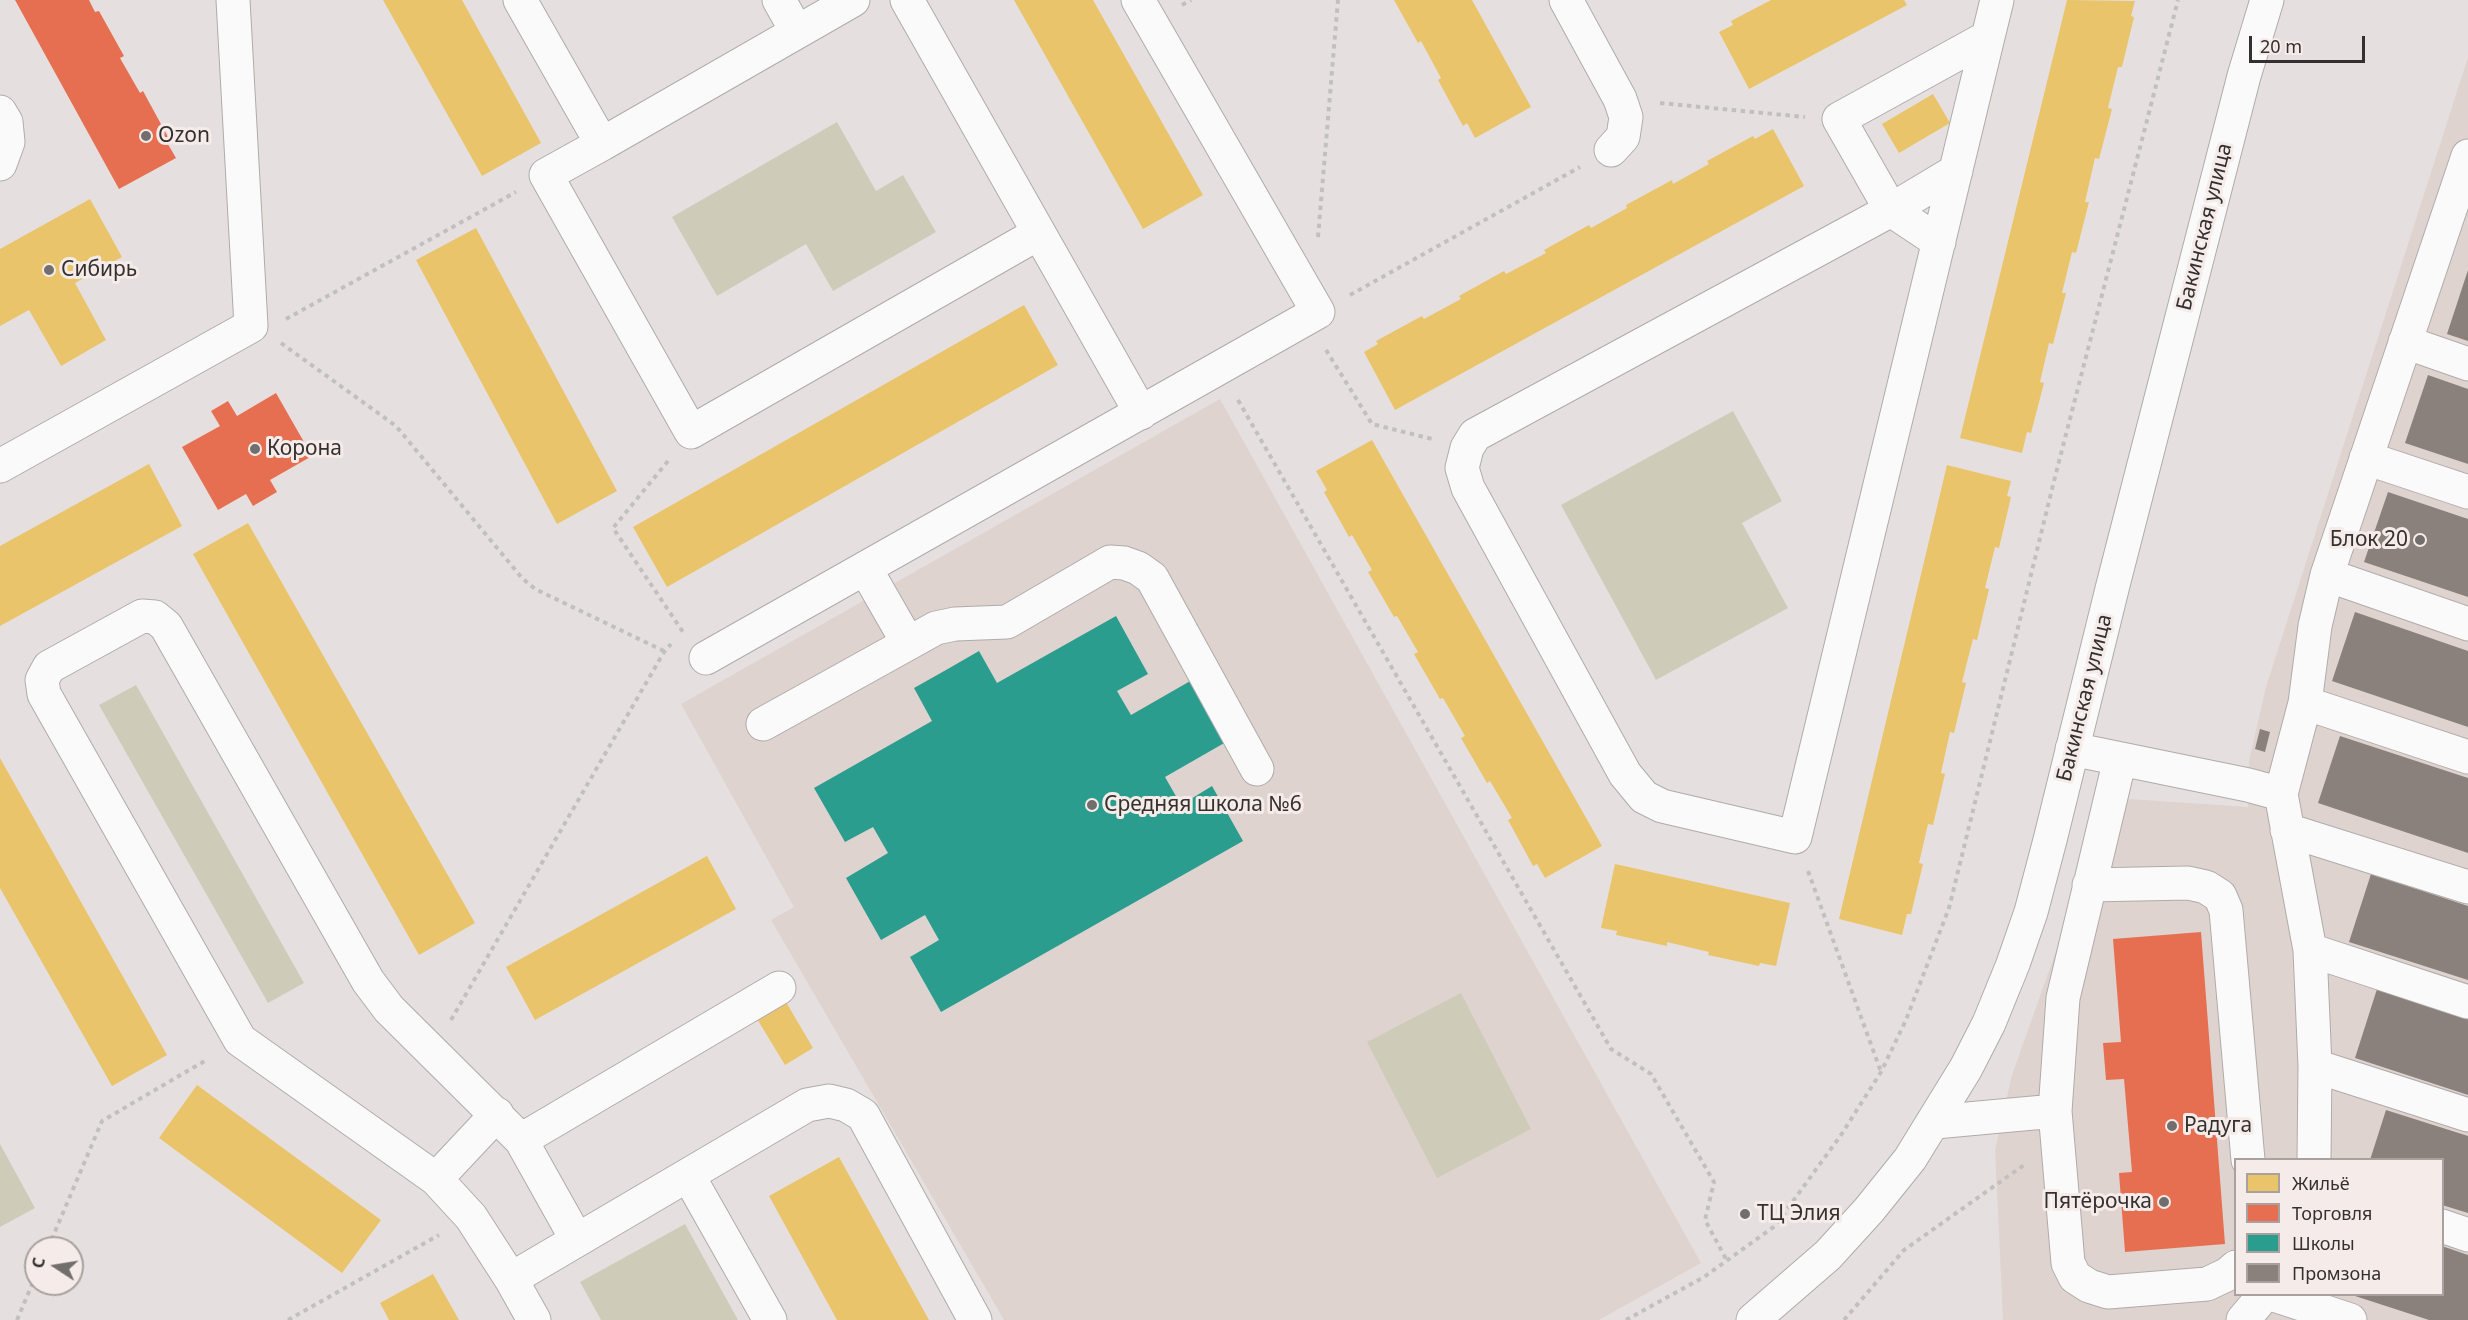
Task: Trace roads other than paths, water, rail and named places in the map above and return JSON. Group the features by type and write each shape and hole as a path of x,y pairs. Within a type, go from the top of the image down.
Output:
{"street":[{"path":"0,466 258,329 232,0"},
{"path":"520,0 602,144"},
{"path":"779,0 797,32"},
{"path":"853,0 546,176 691,432 1039,234"},
{"path":"907,0 1141,412"},
{"path":"706,658 1312,315 1138,0"},
{"path":"1566,0 1620,99 1626,117 1623,137 1611,150"},
{"path":"1956,171 1891,210 1475,435 1467,448 1462,468 1468,488 1625,774 1644,797 1662,806 1795,837 1939,242 1997,0"},
{"name":"Бакинская улица","path":"1754,1320 1828,1255 1869,1210 1910,1159 1935,1122 1985,1032 2013,964 2048,850 2265,1"},
{"path":"1939,242 1891,210 1839,119 1988,37"},
{"path":"0,112 6,122 8,142 0,165"},
{"path":"2314,1158 2315,1066 2310,950 2281,794 2305,703 2315,626 2327,575 2405,342 2456,227 2468,156"},
{"path":"2405,342 2468,364"},
{"path":"2366,458 2468,492"},
{"path":"763,724 936,627 1007,622 1110,562 1124,563 1138,568 1152,578 1257,769"},
{"path":"865,568 908,643"},
{"path":"2327,575 2468,624"},
{"path":"534,1320 471,1217 436,1179 240,1040 44,694 42,680 49,667 142,616 155,617 166,626 368,981 389,1009 521,1140 577,1240"},
{"path":"2305,703 2468,757"},
{"path":"2072,749 2248,784 2281,794"},
{"path":"2120,759 2063,998 2056,1126 2068,1263 2075,1277 2088,1286 2108,1292 2208,1284 2228,1274 2234,1268"},
{"path":"2287,830 2468,887"},
{"path":"2089,885 2188,883 2206,887 2220,896 2226,910 2248,1158"},
{"path":"2310,950 2468,1002"},
{"path":"521,1140 779,988"},
{"path":"2315,1066 2468,1115"},
{"path":"511,1279 807,1105 829,1101 846,1105 863,1115 975,1320"},
{"path":"436,1179 497,1114"},
{"path":"1935,1122 2056,1126"},
{"path":"688,1175 770,1320"},
{"path":"2444,1227 2468,1234"},
{"path":"2243,1320 2263,1296"},
{"path":"2277,1296 2350,1320"}],"place":[{"name":"Ozon","path":"146,136"},
{"name":"Сибирь","path":"49,270"},
{"name":"Корона","path":"255,449"},
{"name":"Блок 20","path":"2420,540"},
{"name":"Средняя школа №6","path":"1092,805"},
{"name":"Радуга","path":"2172,1126"},
{"name":"Пятёрочка","path":"2164,1202"},
{"name":"ТЦ Элия","path":"1745,1214"}]}
